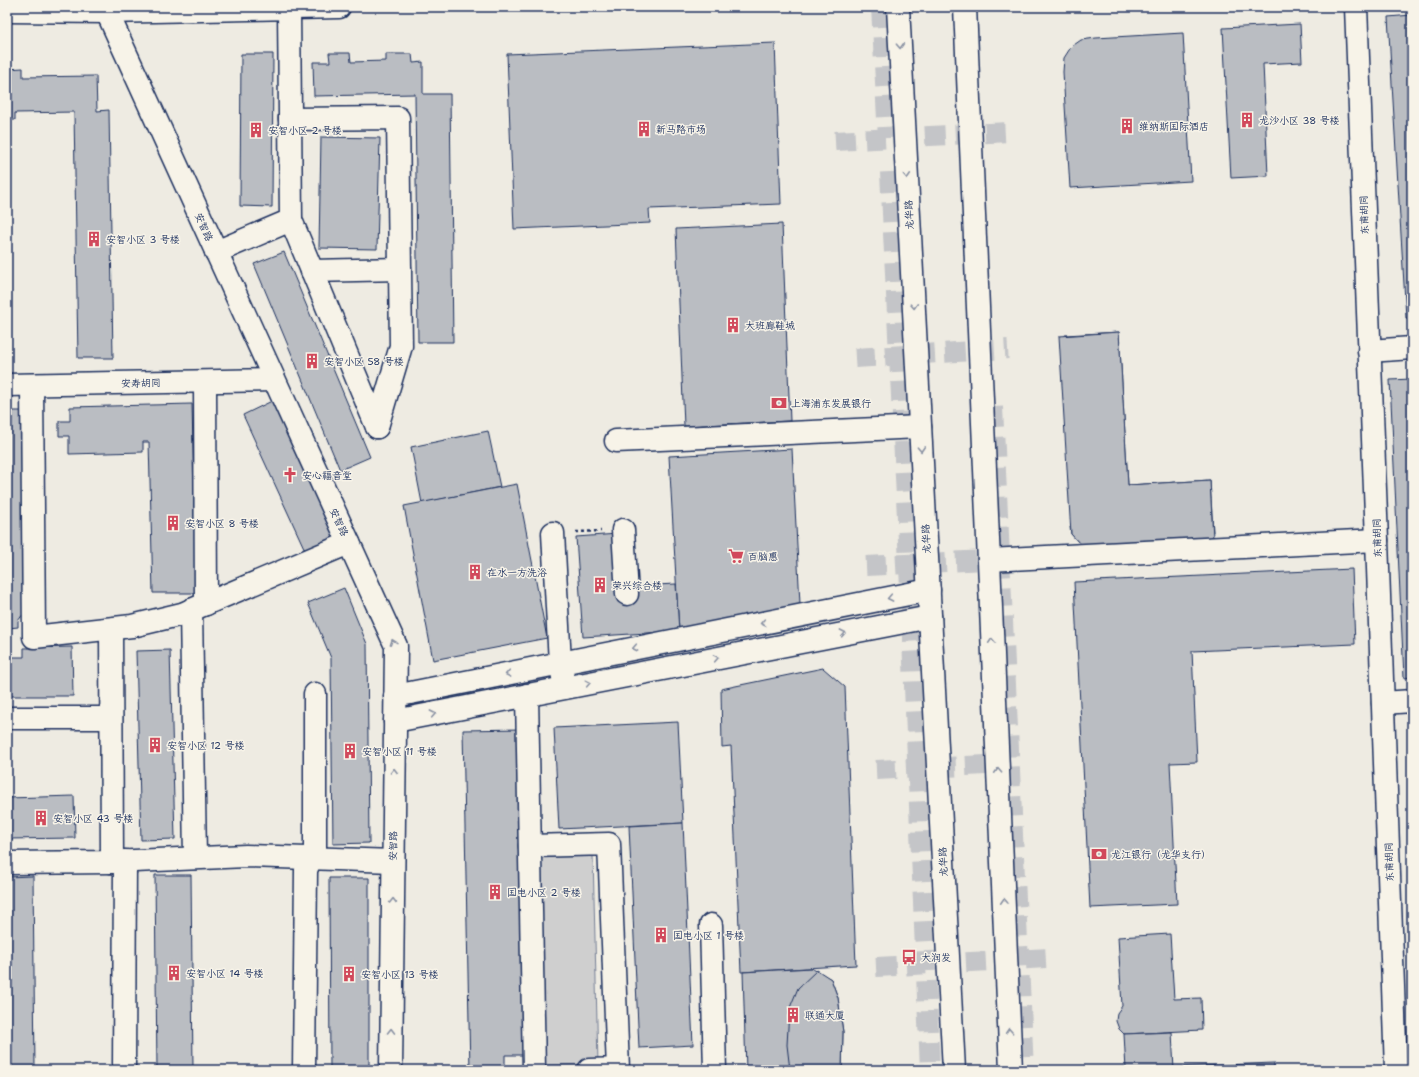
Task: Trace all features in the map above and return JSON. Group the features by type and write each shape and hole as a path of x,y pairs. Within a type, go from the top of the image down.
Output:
{"street":[{"path":"14,10 107,12 339,7"},
{"name":"龙华路","path":"898,7 954,1070"},
{"path":"964,7 1011,1070"},
{"name":"东甫胡同","path":"1356,7 1396,1070"},
{"path":"290,9 290,118 291,220 377,427 402,346 398,118 290,118"},
{"name":"安智路","path":"107,12 396,646 391,1070"},
{"path":"216,252 291,220"},
{"path":"312,271 400,269"},
{"path":"1370,351 1412,348"},
{"name":"安寿胡同","path":"7,385 274,380"},
{"path":"195,858 198,607 205,382"},
{"path":"32,385 34,637 132,626 182,614 349,543"},
{"path":"616,441 920,427"},
{"path":"623,530 627,594"},
{"path":"552,533 560,663 565,688"},
{"path":"989,560 1377,540"},
{"path":"395,696 929,590"},
{"path":"395,721 930,616"},
{"path":"111,629 111,718 119,861 124,1070"},
{"path":"304,1070 306,870 315,849 315,694"},
{"path":"527,695 534,1070"},
{"path":"1383,703 1412,701"},
{"path":"7,718 111,718"},
{"path":"530,846 609,844 618,1069 589,1070"},
{"path":"7,863 119,861 246,856 393,862"},
{"path":"712,925 715,1070"}],"path":[{"path":"552,533 623,530"}],"shaded area":[{"path":"593,856 598,1064 544,1065 539,857"}],"building":[{"path":"1412,15 1412,318 1406,318 1388,17"},
{"name":"龙沙小区 38 号楼","path":"1300,24 1302,62 1263,64 1268,176 1231,178 1223,28"},
{"name":"维纳斯国际酒店","path":"1183,33 1191,181 1070,188 1063,72 1064,58 1071,47 1081,40 1096,38"},
{"name":"新马路市场","path":"775,43 781,204 649,209 650,223 514,229 507,54"},
{"path":"329,53 350,53 351,62 386,61 386,54 412,54 413,63 423,62 423,94 450,94 453,342 418,342 415,94 314,96 313,62 330,62"},
{"name":"安智小区 2 号楼","path":"241,54 273,54 272,207 240,206"},
{"name":"安智小区 3 号楼","path":"23,68 23,77 96,76 97,111 109,110 113,358 78,358 74,112 15,113 15,120 7,120 7,69"},
{"path":"321,137 380,138 377,249 319,248"},
{"name":"大班廊鞋城","path":"782,224 790,421 684,426 676,229"},
{"name":"安智小区 58 号楼","path":"284,252 370,457 340,470 254,264"},
{"path":"1119,332 1128,485 1210,480 1213,532 1088,540 1088,546 1081,545 1071,534 1070,527 1076,527 1065,335"},
{"path":"1119,332 1128,485 1210,480 1213,538 1081,545 1071,534 1059,336"},
{"path":"1412,379 1412,677 1404,678 1390,380"},
{"name":"安心福音堂","path":"276,399 338,535 305,550 243,415"},
{"name":"安智小区 8 号楼","path":"192,404 196,593 153,593 149,442 143,442 143,452 69,454 69,436 59,436 59,421 70,421 70,407"},
{"path":"7,411 21,411 23,614 18,621 18,627 9,628 9,657 24,657 24,648 72,647 73,696 7,696"},
{"path":"488,431 500,487 422,503 411,447"},
{"name":"百脑惠","path":"792,449 800,604 679,631 669,456"},
{"name":"在水一方洗浴","path":"517,484 547,638 433,660 404,506"},
{"name":"荣兴综合楼","path":"618,534 635,586 676,584 679,631 583,637 576,537"},
{"path":"1352,569 1355,644 1192,651 1197,762 1170,763 1177,904 1090,908 1074,582"},
{"name":"安智小区 11 号楼","path":"344,588 367,644 369,843 333,844 331,658 308,603"},
{"name":"安智小区 12 号楼","path":"170,650 175,839 141,840 136,651"},
{"path":"823,668 845,687 856,965 741,972 731,746 722,747 721,689"},
{"path":"1409,716 1412,716 1412,784"},
{"path":"678,722 683,823 559,829 554,728"},
{"name":"国电小区 2 号楼","path":"521,729 526,1055 505,1055 505,1070 470,1070 463,730"},
{"name":"安智小区 43 号楼","path":"74,796 75,838 7,839 7,798"},
{"name":"国电小区 1 号楼","path":"683,823 693,1045 639,1048 629,826"},
{"name":"安智小区 14 号楼","path":"155,875 191,875 193,1070 157,1070"},
{"path":"33,876 35,1070 7,1070 7,877"},
{"name":"安智小区 13 号楼","path":"329,878 369,878 369,1070 330,1070"},
{"path":"1170,934 1174,999 1201,998 1202,1030 1124,1034 1119,1029 1116,1021 1117,1013 1122,1006 1118,937"},
{"name":"联通大厦","path":"811,968 831,979 838,998 843,1032 842,1070 746,1070 743,972"},
{"name":"联通大厦","path":"817,970 831,979 838,998 843,1032 842,1070 790,1070 787,1045 789,1010 798,988"},
{"path":"1172,1032 1174,1070 1126,1070 1124,1034"},
{"path":"1274,1063 1274,1070 1174,1070 1174,1067"}],"tunnel":[{"path":"881,7 888,138"},
{"path":"835,141 1008,132"},
{"path":"890,172 907,518 930,1070"},
{"path":"855,358 1008,349"},
{"path":"993,407 1024,1070"},
{"path":"866,566 1006,559"},
{"path":"876,770 1010,764"},
{"path":"876,967 1048,958"}],"place":[{"name":"龙沙小区 38 号楼","path":"1247,120"},
{"name":"维纳斯国际酒店","path":"1127,126"},
{"name":"新马路市场","path":"644,129"},
{"name":"安智小区 2 号楼","path":"256,130"},
{"name":"安智小区 3 号楼","path":"94,239"},
{"name":"大班廊鞋城","path":"733,325"},
{"name":"安智小区 58 号楼","path":"312,361"},
{"name":"上海浦东发展银行","path":"779,403"},
{"name":"安心福音堂","path":"290,475"},
{"name":"安智小区 8 号楼","path":"173,523"},
{"name":"百脑惠","path":"736,556"},
{"name":"在水一方洗浴","path":"475,572"},
{"name":"荣兴综合楼","path":"600,585"},
{"name":"安智小区 12 号楼","path":"155,745"},
{"name":"安智小区 11 号楼","path":"350,751"},
{"name":"安智小区 43 号楼","path":"41,818"},
{"name":"龙江银行（龙华支行）","path":"1099,854"},
{"name":"国电小区 2 号楼","path":"495,892"},
{"name":"国电小区 1 号楼","path":"661,935"},
{"name":"大润发","path":"909,957"},
{"name":"安智小区 14 号楼","path":"174,973"},
{"name":"安智小区 13 号楼","path":"349,974"},
{"name":"联通大厦","path":"793,1015"}]}
